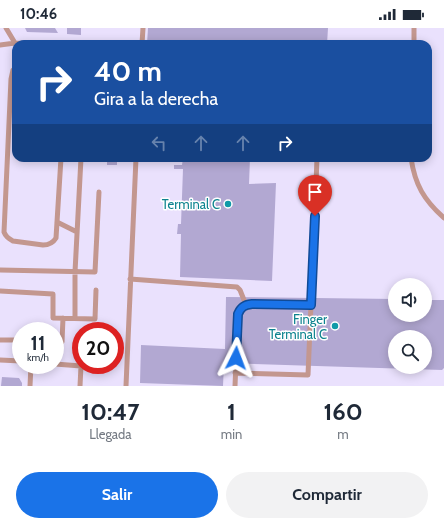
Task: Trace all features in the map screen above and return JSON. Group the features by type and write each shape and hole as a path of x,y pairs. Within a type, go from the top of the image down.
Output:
{"lane":[{"path":"6,28 13,40"},
{"path":"142,40 143,28"},
{"path":"414,28 414,40"},
{"path":"0,45 12,43"},
{"path":"12,74 4,232 6,236 13,240 47,245 54,242 56,238 61,162"},
{"path":"74,318 81,162"},
{"path":"126,386 136,162"},
{"path":"235,373 308,375 317,162"},
{"path":"412,162 416,182 423,195 444,218"},
{"path":"0,270 95,272 99,192"},
{"path":"57,222 77,232"},
{"path":"130,279 237,287 240,290 246,305"},
{"path":"0,292 53,294 53,318 95,319 96,290"},
{"path":"235,386 238,314 241,308 252,304 311,305"},
{"path":"63,318 63,322"},
{"path":"0,340 12,340"},
{"path":"0,360 12,361"},
{"path":"64,365 81,366 80,386"},
{"path":"30,386 31,374"}],"building":[{"path":"25,28 55,28 58,33 27,32"},
{"path":"67,28 81,28 81,35 67,34"},
{"path":"148,28 328,28 327,40 147,40"},
{"path":"107,162 117,162 117,165 107,165"},
{"name":"Terminal C","path":"182,162 250,162 249,184 276,183 272,281 180,277 181,234 177,234 178,224 181,224 183,169 174,169 174,165 182,165"},
{"name":"Finger Terminal C","path":"226,297 388,299 388,322 432,322 432,300 444,300 444,368 442,370 432,370 432,330 388,330 388,368 224,363 223,386 140,383 141,345 225,349"},
{"path":"2,377 19,378 22,386 1,386"}],"place":[{"name":"Terminal C","path":"228,204"},
{"name":"Finger Terminal C","path":"335,326"}],"route":[{"path":"236,358 238,314 241,308 252,304 311,305 315,216"}]}
